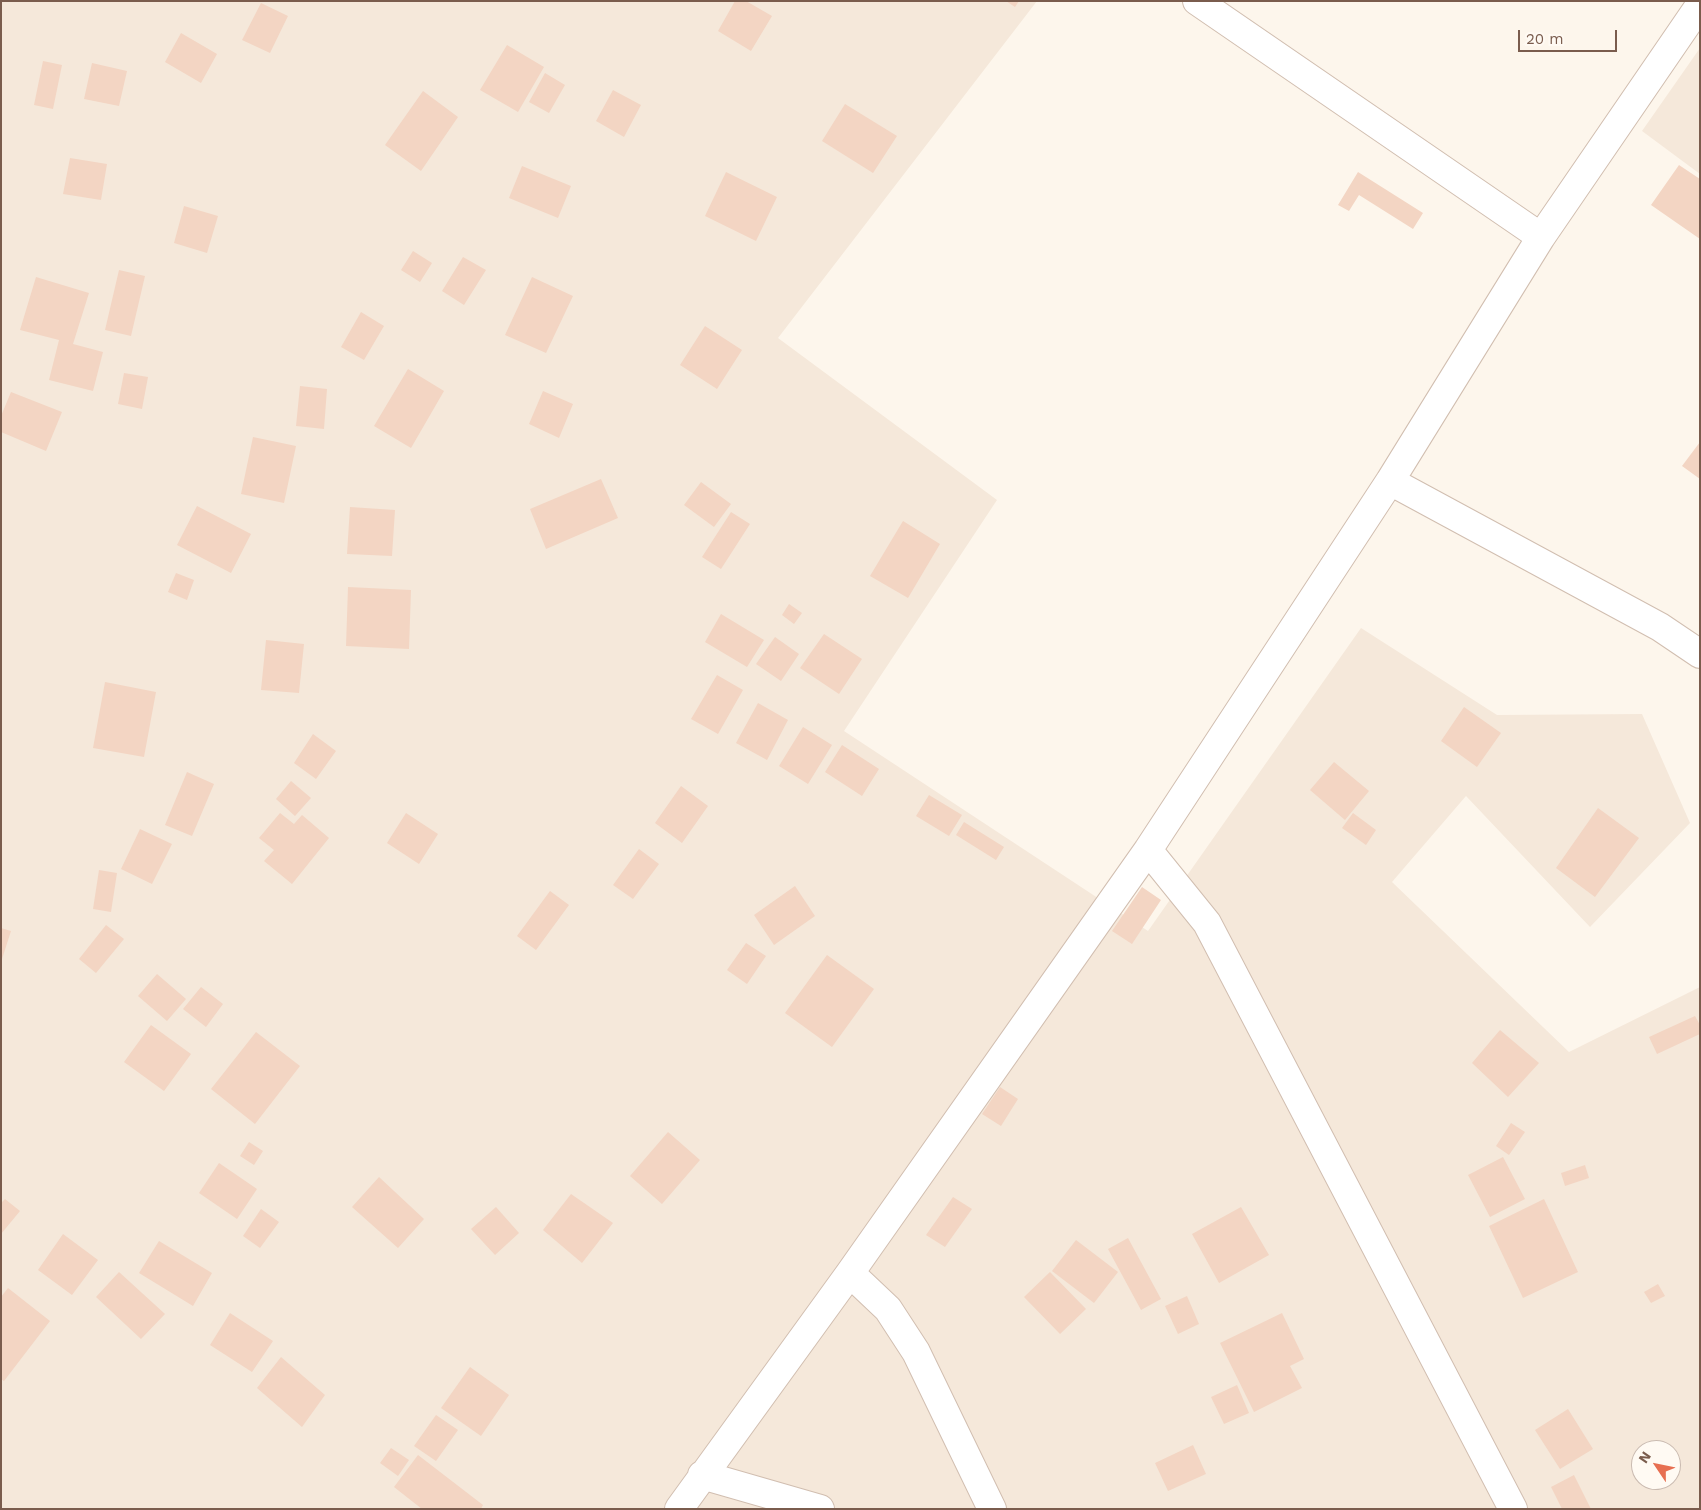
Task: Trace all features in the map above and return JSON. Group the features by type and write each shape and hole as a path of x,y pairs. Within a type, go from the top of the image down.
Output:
{"street":[{"path":"1197,1 1541,237"},
{"path":"679,1509 850,1273 1148,850 1390,481 1541,237 1697,14"},
{"path":"1390,481 1660,627 1700,654"},
{"path":"1148,850 1207,922 1513,1509"},
{"path":"850,1273 888,1310 916,1352 992,1509"},
{"path":"702,1475 820,1509"}],"shaded area":[{"path":"1,1 1037,1 778,338 997,500 844,731 1148,931 1361,628 1497,715 1642,714 1690,823 1590,927 1466,796 1392,882 1569,1052 1700,987 1700,1509 1,1509"},
{"path":"1700,48 1700,174 1642,131"}],"building":[{"path":"735,1 746,1 772,16 751,51 718,31"},
{"path":"1006,1 1019,1 1015,7"},
{"path":"261,3 288,16 270,53 242,40"},
{"path":"181,33 217,54 201,83 165,62"},
{"path":"507,45 544,67 518,112 480,90"},
{"path":"43,61 62,65 53,109 34,105"},
{"path":"92,63 127,71 119,106 84,99"},
{"path":"545,73 565,85 549,113 529,102"},
{"path":"613,90 641,105 624,137 596,121"},
{"path":"423,91 458,117 421,171 385,145"},
{"path":"845,104 897,136 873,173 822,141"},
{"path":"70,158 107,164 101,200 63,194"},
{"path":"1679,165 1700,179 1700,239 1651,205"},
{"path":"522,166 571,186 558,218 509,198"},
{"path":"726,172 777,197 756,241 705,216"},
{"path":"1358,172 1423,213 1413,229 1359,195 1349,211 1338,205"},
{"path":"184,206 218,216 207,253 174,243"},
{"path":"413,251 432,263 420,282 401,270"},
{"path":"463,257 486,270 464,305 442,291"},
{"path":"119,270 145,276 131,336 105,330"},
{"path":"36,277 89,293 73,344 103,352 93,391 49,380 59,340 20,330"},
{"path":"532,277 573,296 546,353 505,335"},
{"path":"361,312 384,326 364,360 341,347"},
{"path":"705,326 742,350 717,389 680,365"},
{"path":"408,369 444,391 411,448 374,426"},
{"path":"124,373 148,377 142,409 118,404"},
{"path":"300,386 327,389 324,429 296,426"},
{"path":"543,391 573,404 559,438 529,424"},
{"path":"11,392 62,412 46,451 1,432 1,416"},
{"path":"253,437 296,446 284,503 241,494"},
{"path":"1700,442 1700,479 1682,466"},
{"path":"601,479 618,518 546,549 530,509"},
{"path":"701,482 731,504 714,527 684,505"},
{"path":"197,506 251,534 231,573 177,545"},
{"path":"350,507 395,510 392,556 347,554"},
{"path":"731,512 750,524 721,569 702,557"},
{"path":"903,521 940,544 908,598 870,576"},
{"path":"176,573 194,580 187,600 168,592"},
{"path":"348,587 411,590 409,649 346,646"},
{"path":"789,604 802,613 794,624 782,615"},
{"path":"721,614 764,640 747,667 705,642"},
{"path":"824,634 862,659 839,694 800,668"},
{"path":"775,637 799,654 781,681 756,664"},
{"path":"266,640 304,644 299,693 261,690"},
{"path":"717,675 743,690 718,734 691,719"},
{"path":"105,682 156,692 144,757 93,748"},
{"path":"758,703 788,720 767,760 736,743"},
{"path":"1464,707 1501,733 1477,767 1441,741"},
{"path":"803,727 832,745 808,784 779,766"},
{"path":"313,734 336,751 316,779 294,763"},
{"path":"842,745 879,769 862,796 825,772"},
{"path":"1334,762 1369,791 1345,820 1310,790"},
{"path":"187,772 214,784 192,836 165,825"},
{"path":"291,781 311,798 295,816 276,799"},
{"path":"681,786 708,806 682,843 655,823"},
{"path":"929,795 962,815 949,836 916,816"},
{"path":"1598,808 1639,838 1595,897 1556,868"},
{"path":"280,813 294,824 302,815 329,838 292,884 264,861 274,850 259,838"},
{"path":"406,813 438,834 419,864 387,843"},
{"path":"1353,813 1376,830 1366,845 1342,828"},
{"path":"964,822 1004,847 996,860 956,835"},
{"path":"140,829 172,844 152,884 121,869"},
{"path":"639,849 659,864 633,899 613,885"},
{"path":"99,870 117,873 111,912 93,909"},
{"path":"795,886 815,916 774,945 754,915"},
{"path":"1142,887 1161,900 1132,944 1112,931"},
{"path":"550,891 569,905 536,950 517,936"},
{"path":"106,925 124,939 96,973 79,959"},
{"path":"1,928 11,931 2,959 1,959"},
{"path":"746,943 766,956 747,984 727,970"},
{"path":"827,955 874,989 832,1047 785,1013"},
{"path":"157,974 186,999 167,1021 138,996"},
{"path":"201,987 223,1004 206,1027 183,1009"},
{"path":"1695,1016 1700,1025 1700,1034 1657,1054 1649,1037"},
{"path":"151,1025 191,1054 164,1091 124,1062"},
{"path":"1500,1030 1539,1063 1508,1097 1472,1063"},
{"path":"256,1032 300,1066 255,1124 211,1089"},
{"path":"1000,1087 1018,1099 1001,1126 982,1114"},
{"path":"1511,1123 1525,1132 1509,1155 1496,1146"},
{"path":"668,1132 700,1160 662,1204 630,1176"},
{"path":"249,1142 263,1151 254,1165 240,1156"},
{"path":"1503,1157 1525,1199 1490,1217 1468,1175"},
{"path":"219,1163 257,1189 237,1219 199,1193"},
{"path":"1585,1165 1589,1178 1565,1186 1561,1173"},
{"path":"379,1177 424,1219 398,1248 352,1207"},
{"path":"571,1194 613,1223 582,1263 543,1230"},
{"path":"953,1197 972,1209 945,1247 926,1235"},
{"path":"5,1199 20,1211 1,1234 1,1203"},
{"path":"1544,1199 1578,1272 1523,1298 1489,1226"},
{"path":"496,1207 519,1233 495,1255 471,1229"},
{"path":"1241,1207 1269,1255 1219,1283 1192,1234"},
{"path":"261,1209 279,1222 260,1248 243,1236"},
{"path":"63,1234 98,1260 72,1295 38,1270"},
{"path":"1128,1238 1161,1299 1141,1310 1108,1249"},
{"path":"1076,1240 1118,1272 1094,1303 1052,1271"},
{"path":"159,1241 212,1273 193,1306 139,1273"},
{"path":"119,1272 165,1314 141,1339 96,1297"},
{"path":"1050,1272 1086,1309 1060,1334 1024,1297"},
{"path":"1658,1284 1665,1296 1651,1303 1644,1292"},
{"path":"8,1288 50,1321 4,1381 1,1379 1,1297"},
{"path":"1187,1296 1199,1324 1178,1334 1165,1306"},
{"path":"230,1313 273,1341 252,1372 210,1345"},
{"path":"1282,1313 1304,1359 1290,1366 1302,1388 1254,1412 1220,1343"},
{"path":"281,1357 325,1395 302,1427 257,1388"},
{"path":"470,1367 509,1395 481,1436 441,1408"},
{"path":"1237,1385 1249,1413 1224,1424 1211,1397"},
{"path":"1568,1409 1593,1449 1560,1469 1535,1430"},
{"path":"436,1415 458,1430 436,1461 414,1446"},
{"path":"1193,1445 1206,1474 1168,1491 1155,1463"},
{"path":"391,1448 409,1460 398,1476 380,1463"},
{"path":"418,1455 483,1505 481,1509 422,1509 394,1487"},
{"path":"1574,1475 1591,1509 1562,1509 1551,1487"}]}
